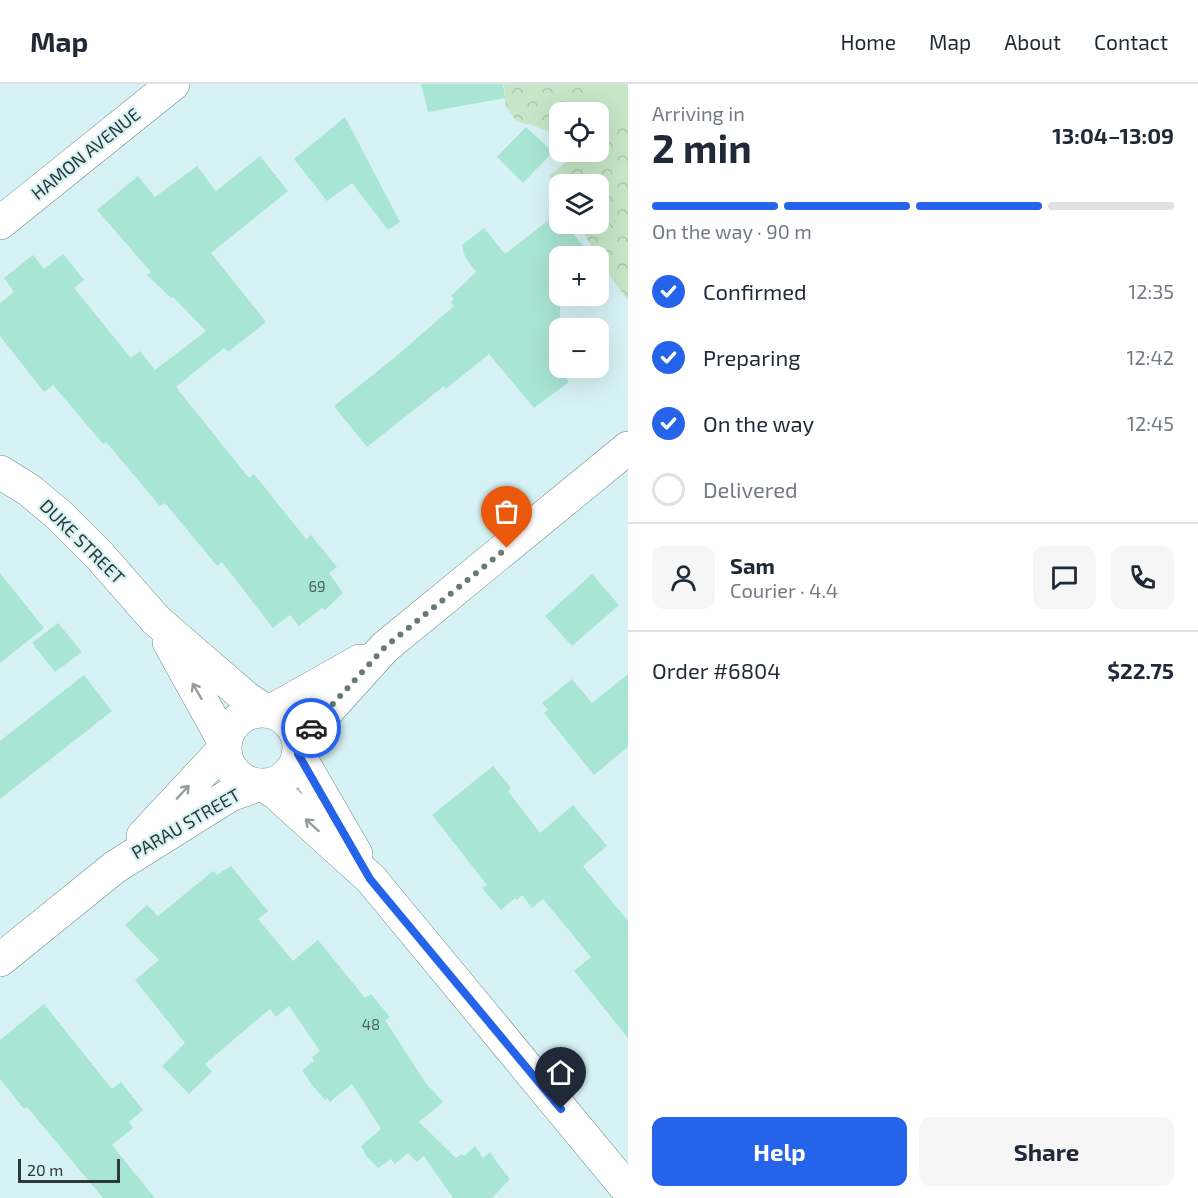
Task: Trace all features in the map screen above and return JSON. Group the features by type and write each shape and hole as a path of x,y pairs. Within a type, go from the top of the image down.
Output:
{"street":[{"name":"HAMON AVENUE","path":"0,224 173,84"},
{"path":"261,785 276,782 286,776 294,766 310,730 385,647 628,448"},
{"name":"DUKE STREET","path":"0,472 29,490 59,515 99,555 156,620 245,697 267,711"},
{"name":"DUKE STREET","path":"156,620 224,746"},
{"path":"267,711 385,647"},
{"path":"370,879 299,751 297,735 291,725 282,716 267,711 250,712 238,719 229,730 224,746 227,762 235,773 246,781 261,785 278,794 370,879 628,1190"},
{"name":"PARAU STREET","path":"115,867 224,746"},
{"name":"PARAU STREET","path":"0,960 115,867 230,795 261,785"}],"green space":[{"path":"504,84 593,84 590,102 549,102 549,132 517,122 506,107"},
{"path":"545,84 628,84 628,207 603,162 609,162 609,102 557,102"},
{"path":"628,118 628,300 609,275 609,246 591,246 584,234 609,234 609,174 551,174 566,162 609,162 609,129"}],"building":[{"path":"421,84 503,84 505,98 428,112"},
{"path":"345,117 400,222 388,230 352,183 327,201 294,159"},
{"path":"526,127 549,148 549,156 523,183 497,157"},
{"path":"260,156 288,191 211,253 266,322 228,352 224,348 176,387 249,478 254,474 306,539 311,535 337,567 329,573 343,593 325,610 322,608 299,626 290,615 273,628 222,562 217,566 165,503 160,506 106,442 103,444 53,385 44,392 0,336 0,303 14,292 4,278 33,255 44,269 63,254 84,280 74,288 131,358 140,351 155,370 206,331 173,297 171,298 147,275 151,272 97,210 138,176 155,197 197,166 216,191"},
{"path":"549,220 549,234 574,234 583,246 549,246 549,306 560,306 560,318 549,318 549,378 566,378 569,382 534,408 489,354 446,389 444,386 367,447 334,406 454,306 451,302 454,299 451,296 476,272 465,257 462,245 484,228 505,254"},
{"path":"0,573 44,628 0,663"},
{"path":"592,574 619,605 572,646 545,616"},
{"path":"58,623 82,652 55,672 32,643"},
{"path":"628,674 628,747 594,775 544,713 548,710 542,703 572,679 592,703"},
{"path":"84,675 112,711 0,799 0,741"},
{"path":"493,766 511,788 508,791 540,833 573,805 607,846 583,866 628,921 628,1038 574,971 591,957 543,899 532,908 522,895 501,910 482,888 487,885 432,815"},
{"path":"231,866 268,911 258,919 293,961 318,940 365,998 371,994 390,1017 385,1020 425,1082 443,1102 419,1122 456,1158 462,1154 464,1156 475,1146 483,1158 490,1152 510,1179 492,1198 453,1198 424,1156 417,1162 408,1153 395,1164 391,1159 378,1168 367,1157 361,1146 381,1129 352,1084 330,1102 327,1098 325,1100 312,1085 302,1070 314,1061 312,1057 320,1051 289,1006 276,1017 270,1009 205,1064 212,1072 189,1094 162,1066 185,1043 135,980 159,960 125,925 147,905 158,916 213,871 217,875"},
{"path":"44,1004 112,1089 121,1082 143,1110 129,1122 133,1128 112,1145 155,1198 103,1198 27,1107 24,1109 0,1079 0,1040"}],"way so far":[{"path":"311,728 385,647 507,548"}],"route":[{"path":"311,728 298,754 370,879 561,1109"}]}
